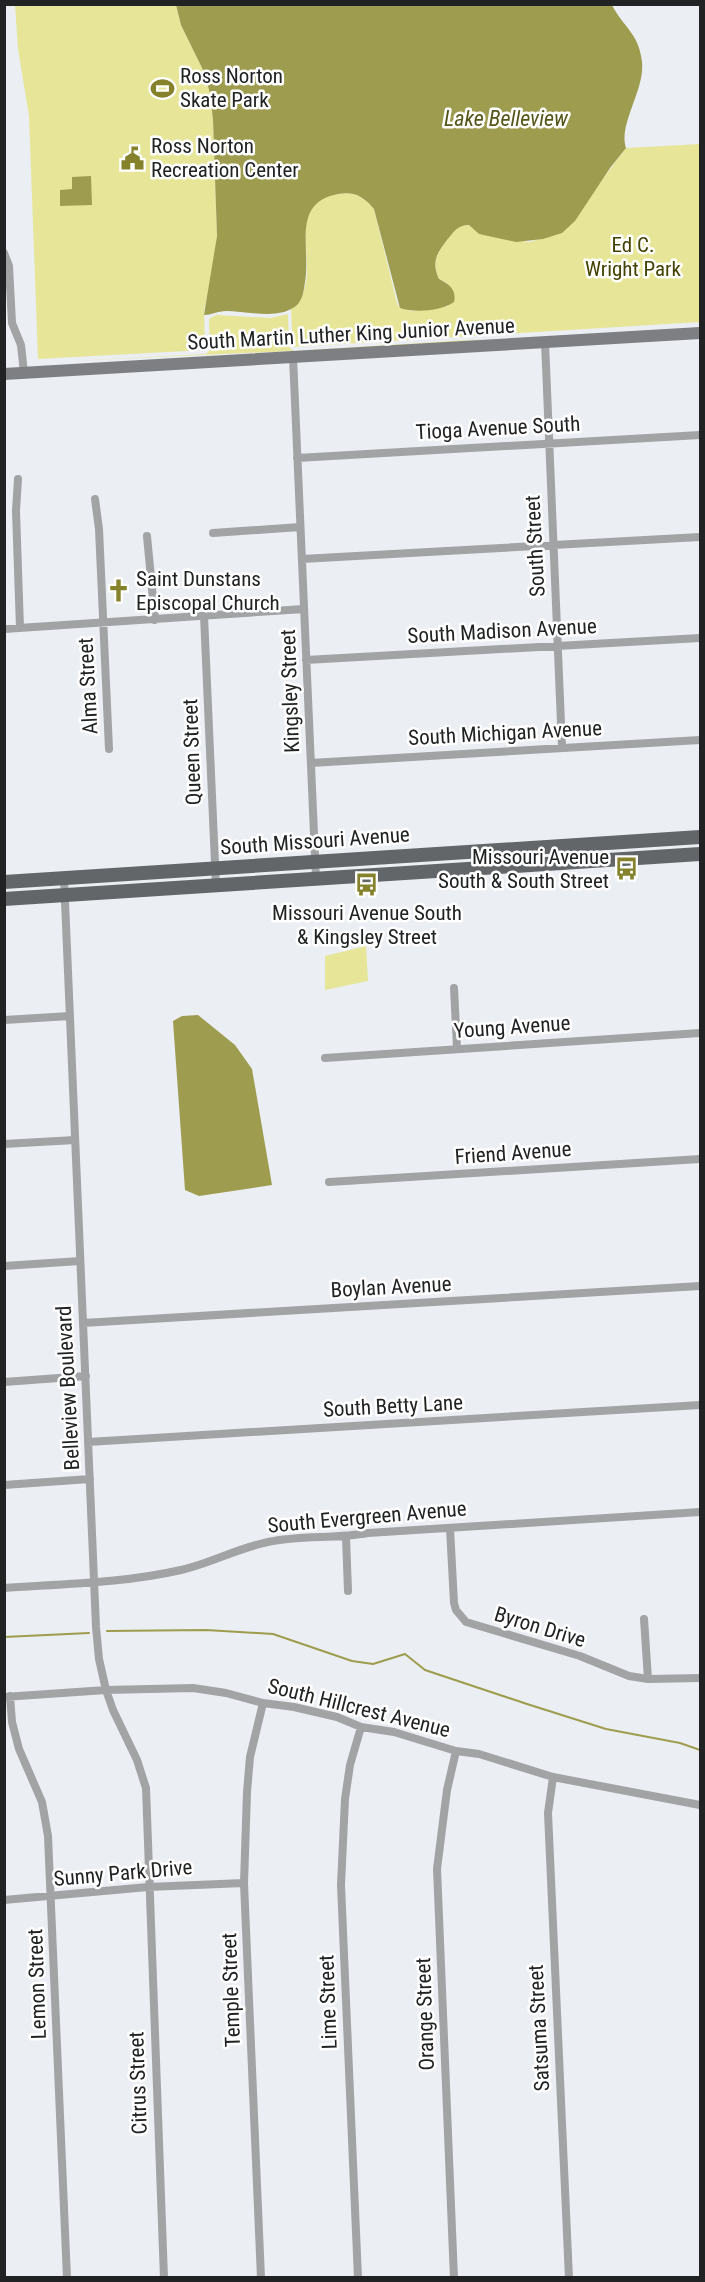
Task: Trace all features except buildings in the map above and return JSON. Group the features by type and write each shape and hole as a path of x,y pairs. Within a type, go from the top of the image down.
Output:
{"main road":[{"name":"South Missouri Avenue","path":"4,882 700,837"},
{"name":"South Missouri Avenue","path":"4,899 700,854"}],"street":[{"path":"4,253 9,266 12,323 21,345 24,373"},
{"name":"South Martin Luther King Junior Avenue","path":"4,374 700,333"},
{"name":"South Street","path":"545,342 562,747"},
{"name":"Kingsley Street","path":"293,357 316,879"},
{"name":"Tioga Avenue South","path":"297,458 700,435"},
{"path":"18,478 16,511 20,628"},
{"name":"Alma Street","path":"96,499 109,749"},
{"path":"213,533 300,527"},
{"path":"147,536 154,620"},
{"path":"302,559 700,537"},
{"path":"4,629 304,609"},
{"name":"Queen Street","path":"204,616 216,886"},
{"name":"South Madison Avenue","path":"306,660 700,638"},
{"name":"South Michigan Avenue","path":"311,762 700,740"},
{"name":"Belleview Boulevard","path":"64,878 99,1659 113,1710 137,1760 146,1788 148,1887"},
{"path":"454,988 457,1048"},
{"path":"4,1020 70,1016"},
{"name":"Young Avenue","path":"325,1058 700,1033"},
{"path":"4,1144 75,1140"},
{"name":"Friend Avenue","path":"329,1182 700,1160"},
{"path":"4,1266 80,1261"},
{"name":"Boylan Avenue","path":"83,1323 700,1286"},
{"path":"4,1382 86,1376"},
{"name":"South Betty Lane","path":"88,1442 700,1405"},
{"path":"4,1485 90,1479"},
{"name":"South Evergreen Avenue","path":"4,1588 142,1578 185,1569 267,1542 297,1537 346,1537 368,1533 700,1512"},
{"name":"Byron Drive","path":"450,1528 454,1603 456,1611 466,1622 580,1656 629,1676 648,1679 700,1678"},
{"path":"346,1537 348,1591"},
{"path":"644,1619 648,1679"},
{"name":"South Hillcrest Avenue","path":"7,1696 193,1688 226,1693 263,1703 294,1707 361,1727 394,1731 456,1751 479,1754 553,1777 700,1805"},
{"name":"Lemon Street","path":"7,1696 18,1749 42,1802 48,1836 67,2277"},
{"name":"Temple Street","path":"261,2277 244,1883 250,1757 263,1703"},
{"name":"Lime Street","path":"358,2277 341,1885 345,1799 350,1766 361,1727"},
{"name":"Orange Street","path":"454,2277 437,1869 447,1791 456,1751"},
{"name":"Satsuma Street","path":"553,1777 548,1813 568,2277"},
{"name":"Sunny Park Drive","path":"4,1900 148,1887 244,1883"},
{"name":"Citrus Street","path":"148,1887 164,2277"}],"green space":[{"path":"15,5 176,5 181,25 203,70 210,93 213,120 217,236 211,282 204,310 205,350 38,359 29,116 18,49"},
{"name":"Ed C. Wright Park","path":"700,144 700,322 293,347 291,309 302,296 306,280 306,227 310,212 320,201 338,194 349,193 363,198 374,209 400,308 413,311 448,306 447,283 439,279 435,263 440,249 459,227 470,225 479,234 529,242 562,233 626,148"},
{"path":"288,314 289,347 294,351 70,361 206,354 210,350 209,319 216,315 270,318"},
{"path":"483,339 425,345 299,351"},
{"path":"366,946 368,981 325,990 325,956"}],"water":[{"name":"Lake Belleview","path":"176,5 612,5 638,44 642,62 640,84 626,128 626,148 575,221 562,233 543,239 516,242 479,234 469,225 461,226 456,230 440,249 435,263 439,279 449,285 454,294 454,302 449,305 428,310 400,308 374,209 359,196 344,193 323,199 308,217 305,282 298,304 291,309 274,314 226,311 204,315 217,236 213,120 210,93 203,70 181,25"},
{"path":"91,176 92,205 60,206 60,190 72,189 72,177"},
{"path":"198,1015 235,1045 252,1069 272,1185 199,1196 185,1190 173,1021 182,1016"}],"waterway":[{"path":"107,1631 206,1630 273,1634 352,1661 373,1664 405,1654 425,1670 527,1704 606,1729 680,1743 700,1750"},
{"path":"4,1637 89,1633"}],"place":[{"name":"Ross Norton Skate Park","path":"162,88"},
{"name":"Ross Norton Recreation Center","path":"133,158"},
{"name":"Saint Dunstans Episcopal Church","path":"118,591"},
{"name":"Missouri Avenue South & South Street","path":"627,869"},
{"name":"Missouri Avenue South & Kingsley Street","path":"367,885"}]}
